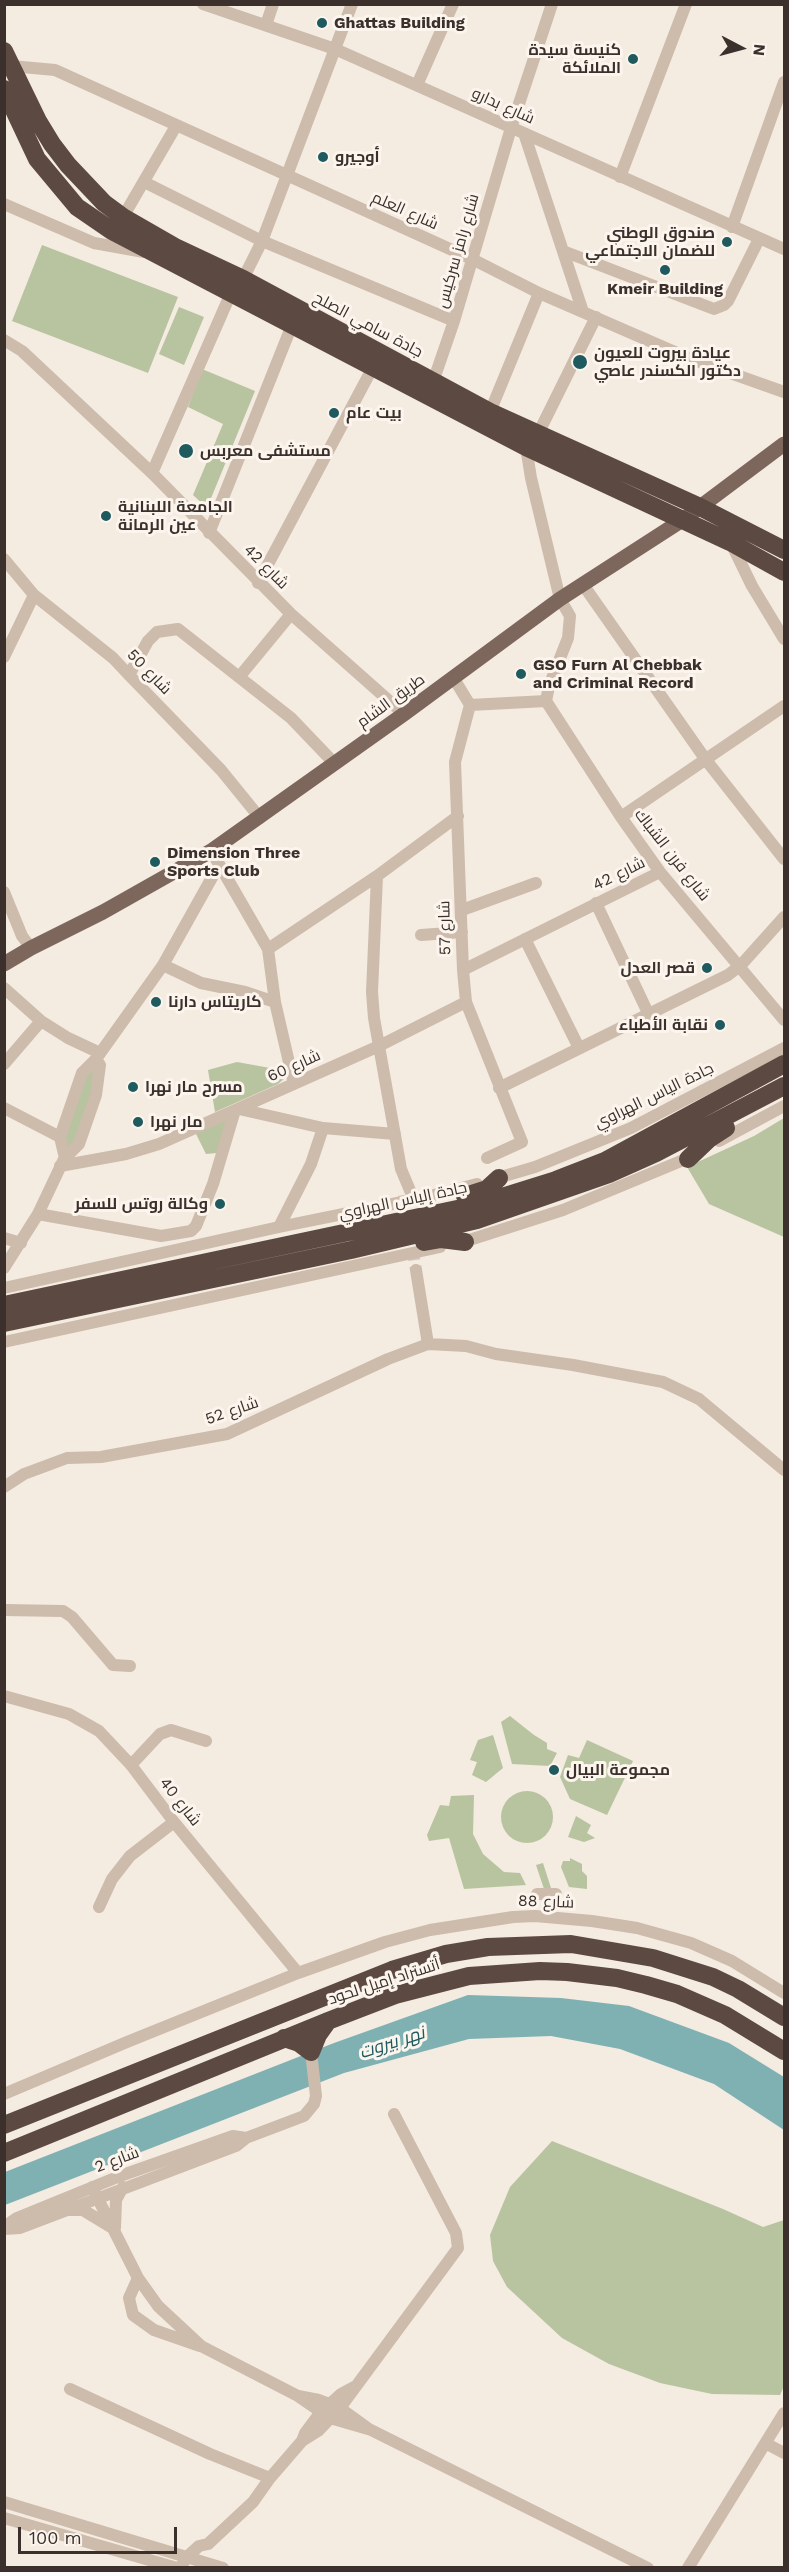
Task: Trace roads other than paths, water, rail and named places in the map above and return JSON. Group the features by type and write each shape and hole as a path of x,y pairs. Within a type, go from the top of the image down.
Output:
{"highway":[{"name":"جادة سامي الصلح","path":"8,58 38,121 52,144 68,165 104,203 123,217 237,286 292,326 373,367 532,440 784,572"},
{"name":"جادة سامي الصلح","path":"4,89 37,159 77,207 112,231 152,252 237,286 432,382 490,412 532,440 700,507 784,550"},
{"name":"جادة إلياس الهراوي","path":"4,1305 476,1205 556,1180 605,1161 784,1064"},
{"path":"664,1113 676,1112 742,1084 756,1081"},
{"name":"جادة إلياس الهراوي","path":"4,1323 351,1250 477,1220 558,1194 646,1157 784,1086"},
{"path":"688,1159 709,1139 748,1114 764,1098"},
{"path":"371,1228 393,1215 479,1192 500,1178"},
{"path":"351,1250 382,1250 441,1239 465,1242"},
{"name":"أتستراد إميل لحود","path":"4,2125 392,1970 446,1954 488,1947 511,1944 572,1944 653,1958 713,1977 748,1994 784,2017"},
{"name":"أتستراد إميل لحود","path":"4,2153 328,2020 395,1995 458,1978 540,1971 617,1978 677,1994 725,2015 784,2051"},
{"path":"284,2038 298,2043 311,2052 328,2020"}],"main road":[{"name":"طريق الشام","path":"4,964 211,851 335,764 560,599 584,586 684,519 784,444"}],"street":[{"name":"شارع بدارو","path":"203,4 335,49 784,249"},
{"path":"266,25 273,4"},
{"path":"152,473 237,286 262,241 352,4"},
{"path":"417,85 453,4"},
{"name":"شارع رامز سركيس","path":"432,382 454,321 511,128 552,4"},
{"path":"620,177 686,4"},
{"name":"شارع العلم","path":"8,58 55,70 472,259 583,312 691,359 784,392"},
{"path":"732,227 784,82"},
{"path":"123,217 176,126"},
{"path":"524,134 583,312"},
{"path":"144,182 262,241 454,321"},
{"path":"4,204 94,243 138,252 152,252"},
{"path":"563,251 714,309 728,301 759,239"},
{"path":"490,412 540,293"},
{"path":"453,677 470,705 546,701 570,627 570,616 560,599 531,478 532,440 596,317"},
{"path":"209,533 292,326"},
{"name":"شارع 42","path":"4,340 22,351 152,473 258,583 404,714"},
{"path":"258,583 373,367"},
{"path":"730,542 752,586 784,639"},
{"name":"شارع 50","path":"4,559 34,595 113,658 221,770 260,818"},
{"path":"584,586 706,760 784,859"},
{"path":"4,657 34,595"},
{"path":"240,676 291,614"},
{"path":"129,675 148,641 157,632 173,628 184,632 291,718 335,764"},
{"name":"شارع فرن الشباك","path":"546,701 621,817 660,872 741,965 784,1020"},
{"name":"شارع 57","path":"470,705 455,762 466,1002 522,1142 487,1158"},
{"path":"621,817 783,711"},
{"path":"268,949 376,876 458,816"},
{"path":"211,851 268,949 275,1002 294,1084"},
{"path":"63,1162 60,1137 82,1073 98,1056 162,965 219,865"},
{"name":"شارع 42","path":"463,970 660,872"},
{"path":"376,876 372,992 379,1046 401,1169 409,1197"},
{"path":"462,910 536,883"},
{"path":"4,892 22,936 31,948"},
{"path":"596,903 649,1015"},
{"path":"499,1088 712,984 741,965 784,917"},
{"path":"421,935 462,932"},
{"path":"525,939 579,1048"},
{"path":"162,965 201,983 245,992 275,1002"},
{"path":"4,988 41,1021 98,1056 100,1065 96,1095 79,1144 63,1162 38,1214 4,1269"},
{"name":"شارع 60","path":"63,1162 126,1154 159,1144 379,1046 466,1002"},
{"path":"4,1064 41,1021"},
{"name":"جادة الياس الهراوي","path":"534,1167 664,1113 784,1048"},
{"path":"4,1342 465,1242 563,1210 688,1159 784,1106"},
{"path":"4,1108 60,1137"},
{"path":"38,1214 161,1236 191,1231 196,1226 213,1184 237,1109 323,1128 395,1134"},
{"path":"279,1227 311,1164 323,1128"},
{"name":"جادة إلياس الهراوي","path":"4,1288 500,1178 534,1167"},
{"path":"4,1238 21,1243"},
{"path":"416,1270 428,1344 466,1346 496,1354 573,1365 663,1382 699,1399 784,1470"},
{"name":"شارع 52","path":"4,1487 24,1474 67,1458 101,1457 227,1434 388,1359 428,1344"},
{"path":"4,1610 63,1611 72,1617 113,1665 130,1666"},
{"name":"شارع 40","path":"4,1696 69,1714 99,1731 131,1765 174,1822 298,1973"},
{"path":"131,1765 160,1734 171,1730 206,1741"},
{"path":"99,1907 112,1879 130,1856 174,1822"},
{"path":"537,1894 556,1894"},
{"name":"شارع 88","path":"4,2094 298,1973 385,1942 430,1930 513,1917 534,1916 637,1928 691,1943 732,1961 784,1993"},
{"name":"شارع 2","path":"4,2228 20,2228 60,2211 94,2192 123,2187 236,2146 246,2138 304,2115 314,2104 316,2089 311,2052"},
{"path":"4,2518 178,2568 188,2556 207,2544 253,2502 302,2441 318,2431 325,2416 354,2386 455,2253 459,2243 446,2212 394,2114"},
{"name":"شارع 2","path":"4,2228 17,2218 94,2192 229,2137 237,2135 246,2138"},
{"path":"114,2230 116,2200 123,2187"},
{"path":"94,2192 138,2278 165,2312 201,2346"},
{"path":"60,2211 83,2210 114,2230"},
{"path":"138,2278 129,2298 130,2310 133,2315 150,2327 201,2346 298,2396 325,2416 369,2429"},
{"path":"150,2327 165,2312"},
{"path":"70,2390 210,2454 270,2478"},
{"path":"298,2396 335,2406 369,2429 648,2568"},
{"path":"688,2568 767,2444 784,2413"},
{"path":"767,2444 784,2453"},
{"path":"4,2502 188,2556 202,2564 224,2568"},
{"path":"202,2564 208,2553 207,2544"}],"water":[{"name":"نهر بيروت","path":"468,1995 561,1998 629,2006 729,2043 784,2077 784,2130 714,2084 620,2049 551,2036 469,2039 344,2073 5,2205 5,2172 334,2043"}],"tunnel":[{"path":"404,1195 416,1270"}],"place":[{"name":"Ghattas Building","path":"322,23"},
{"name":"كنيسة سيدة الملائكة","path":"633,59"},
{"name":"أوجيرو","path":"323,157"},
{"name":"صندوق الوطني للضمان الاجتماعي","path":"727,242"},
{"name":"Kmeir Building","path":"665,270"},
{"name":"عيادة بيروت للعيون دكتور الكسندر عاصي","path":"580,362"},
{"name":"بيت عام","path":"334,413"},
{"name":"مستشفى معربس","path":"186,451"},
{"name":"الجامعة اللبنانية عين الرمانة","path":"106,516"},
{"name":"GSO Furn Al Chebbak and Criminal Record","path":"521,674"},
{"name":"Dimension Three Sports Club","path":"155,862"},
{"name":"قصر العدل","path":"707,968"},
{"name":"كاريتاس دارنا","path":"156,1002"},
{"name":"نقابة الأطباء","path":"720,1025"},
{"name":"مسرح مار نهرا","path":"133,1087"},
{"name":"مار نهرا","path":"138,1122"},
{"name":"وكالة روتس للسفر","path":"220,1204"},
{"name":"مجموعة البيال","path":"554,1770"}]}
